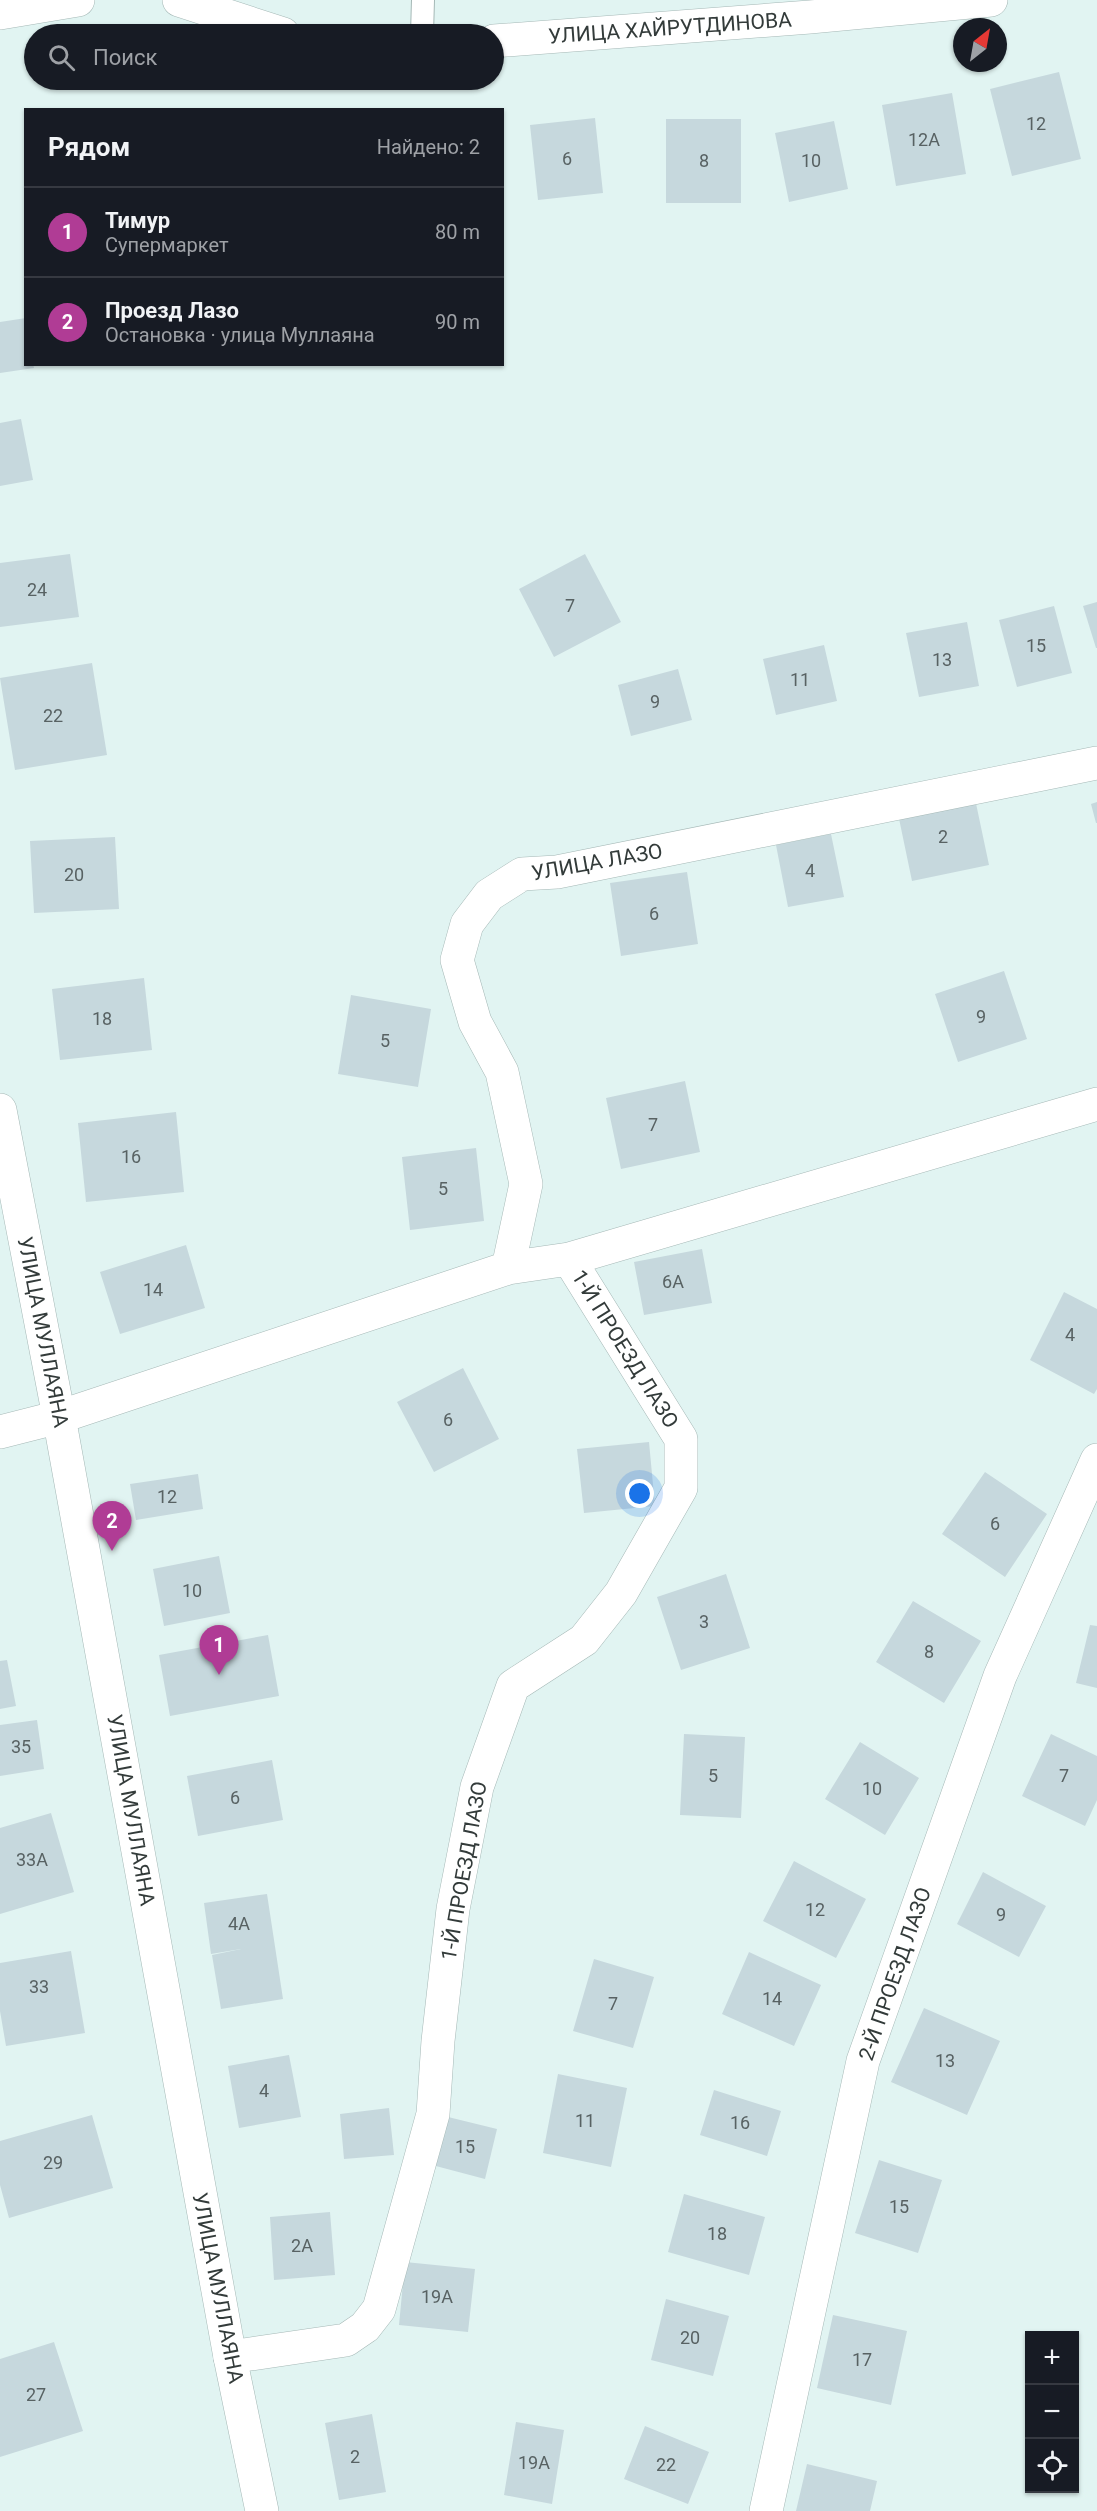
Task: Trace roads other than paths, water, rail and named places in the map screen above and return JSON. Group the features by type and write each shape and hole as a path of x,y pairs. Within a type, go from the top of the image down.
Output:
{"street":[{"path":"0,13 78,0"},
{"path":"179,0 252,24"},
{"name":"УЛИЦА ХАЙРУТДИНОВА","path":"504,40 810,17 991,0"},
{"name":"УЛИЦА ЛАЗО","path":"508,1268 525,1184 502,1072 474,1022 457,960 467,924 489,895 522,874 557,872 1097,763"},
{"name":"1-Й ПРОЕЗД ЛАЗО","path":"0,1432 60,1416 508,1268 569,1259 1097,1104"},
{"name":"УЛИЦА МУЛЛАЯНА","path":"0,1110 60,1416 230,2357 262,2511"},
{"name":"1-Й ПРОЕЗД ЛАЗО","path":"230,2357 346,2340 365,2327 379,2309 433,2114 438,2041 453,1909 477,1787 513,1686 584,1640 621,1593 681,1488 681,1439 569,1259"},
{"name":"2-Й ПРОЕЗД ЛАЗО","path":"766,2511 863,2061 1000,1676 1097,1460"}],"lane":[{"path":"422,24 423,0"}],"place":[{"name":"Проезд Лазо","path":"112,1551"},
{"name":"Тимур","path":"219,1675"}]}
